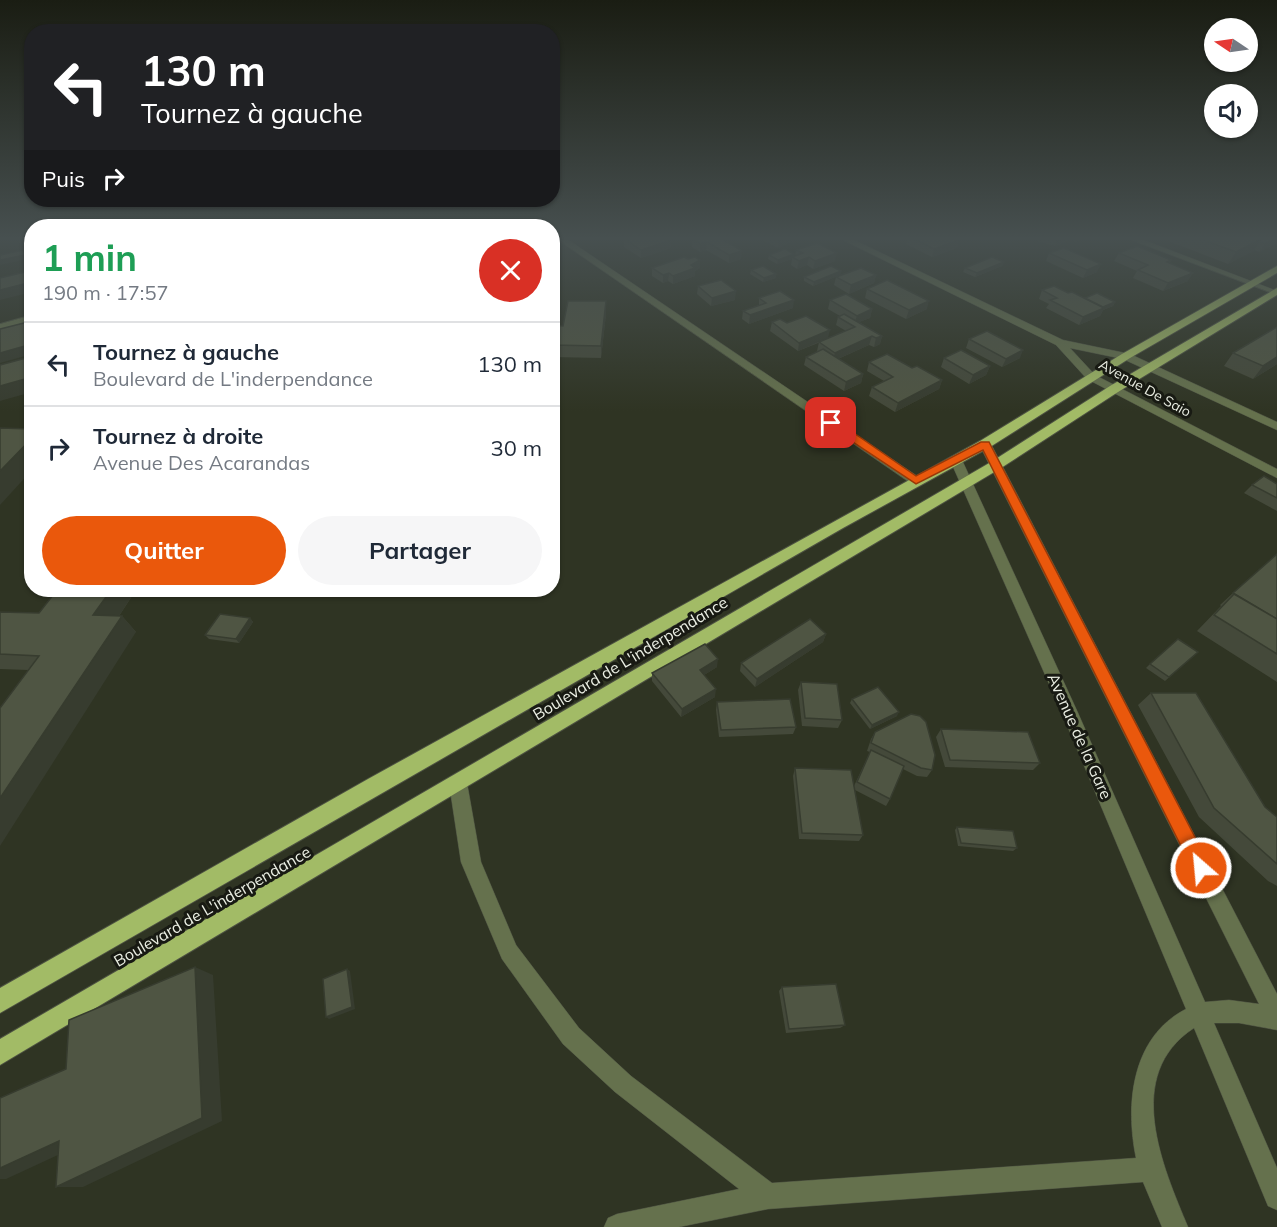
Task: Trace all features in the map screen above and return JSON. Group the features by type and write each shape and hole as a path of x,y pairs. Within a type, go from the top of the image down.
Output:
{"highway":[{"name":"Boulevard de L'inderpendance","path":"0,1001 375,786 985,444 1091,377 1230,296"},
{"name":"Boulevard de L'inderpendance","path":"0,1053 996,465 1114,389 1269,296"}],"street":[{"path":"645,296 916,481"},
{"name":"Avenue De Saio","path":"963,296 1060,343 1091,377 1277,474"},
{"path":"0,327 24,320"},
{"path":"1060,343 1126,356 1277,426"},
{"path":"985,444 1277,1018"},
{"name":"Avenue de la Gare","path":"956,460 1070,713 1277,1197"},
{"path":"458,783 471,862 509,952 564,1027 623,1084 768,1196"},
{"path":"1175,1227 1150,1169 1141,1112 1148,1066 1168,1033 1200,1014 1237,1011 1277,1018"},
{"path":"617,1227 768,1196 1150,1169"}],"building":[{"path":"788,296 794,300 750,315 743,311 766,303 759,298"},
{"path":"840,296 850,296 872,309 857,316 830,300"},
{"path":"882,296 920,296 929,301 909,310"},
{"path":"1054,296 1081,296 1104,308 1083,317 1050,300 1057,298"},
{"path":"1104,296 1115,302 1103,307 1085,298"},
{"path":"568,301 606,301 601,346 560,345 560,326 563,326"},
{"path":"844,314 882,336 876,338 872,336 835,353 819,342 855,327 838,317"},
{"path":"806,316 830,330 799,343 772,322 780,319 787,323"},
{"path":"24,323 24,346 0,353 0,329"},
{"path":"1277,327 1277,357 1263,366 1233,353"},
{"path":"987,331 1023,350 1006,359 969,339"},
{"path":"823,349 863,374 846,382 806,357"},
{"path":"961,350 990,366 973,375 944,358"},
{"path":"887,354 912,368 917,366 942,380 898,403 872,387 893,377 869,362"},
{"path":"24,359 24,379 0,386 0,365"},
{"path":"0,428 24,429 24,446 0,471"},
{"path":"1264,476 1277,484 1277,498 1252,485"},
{"path":"1277,554 1277,619 1233,593"},
{"path":"1234,594 1277,619 1277,654 1214,615"},
{"path":"52,597 106,597 93,615 122,616 0,798 0,708 39,656 0,654 0,612 39,613"},
{"path":"220,614 250,618 236,639 205,635"},
{"path":"810,619 826,634 757,679 741,663"},
{"path":"1178,639 1198,652 1169,677 1150,664"},
{"path":"705,644 718,659 700,670 716,689 682,709 652,673"},
{"path":"801,682 837,684 842,720 805,718"},
{"path":"878,687 899,712 872,725 852,699"},
{"path":"1151,693 1196,693 1265,807 1277,817 1277,864 1214,808"},
{"path":"790,699 796,727 721,730 717,702"},
{"path":"911,714 920,716 926,722 935,755 932,770 921,768 871,743 875,732"},
{"path":"941,729 1028,732 1040,763 950,760"},
{"path":"871,750 904,766 890,799 857,782"},
{"path":"795,768 851,770 863,835 802,833"},
{"path":"957,827 1013,831 1017,848 961,843"},
{"path":"195,967 202,1118 56,1187 59,1141 0,1168 0,1098 66,1069 69,1020"},
{"path":"347,969 352,1007 326,1017 323,979"},
{"path":"836,984 845,1025 789,1029 782,987"}],"route":[{"path":"831,423 916,481 985,444 1201,868"}]}
